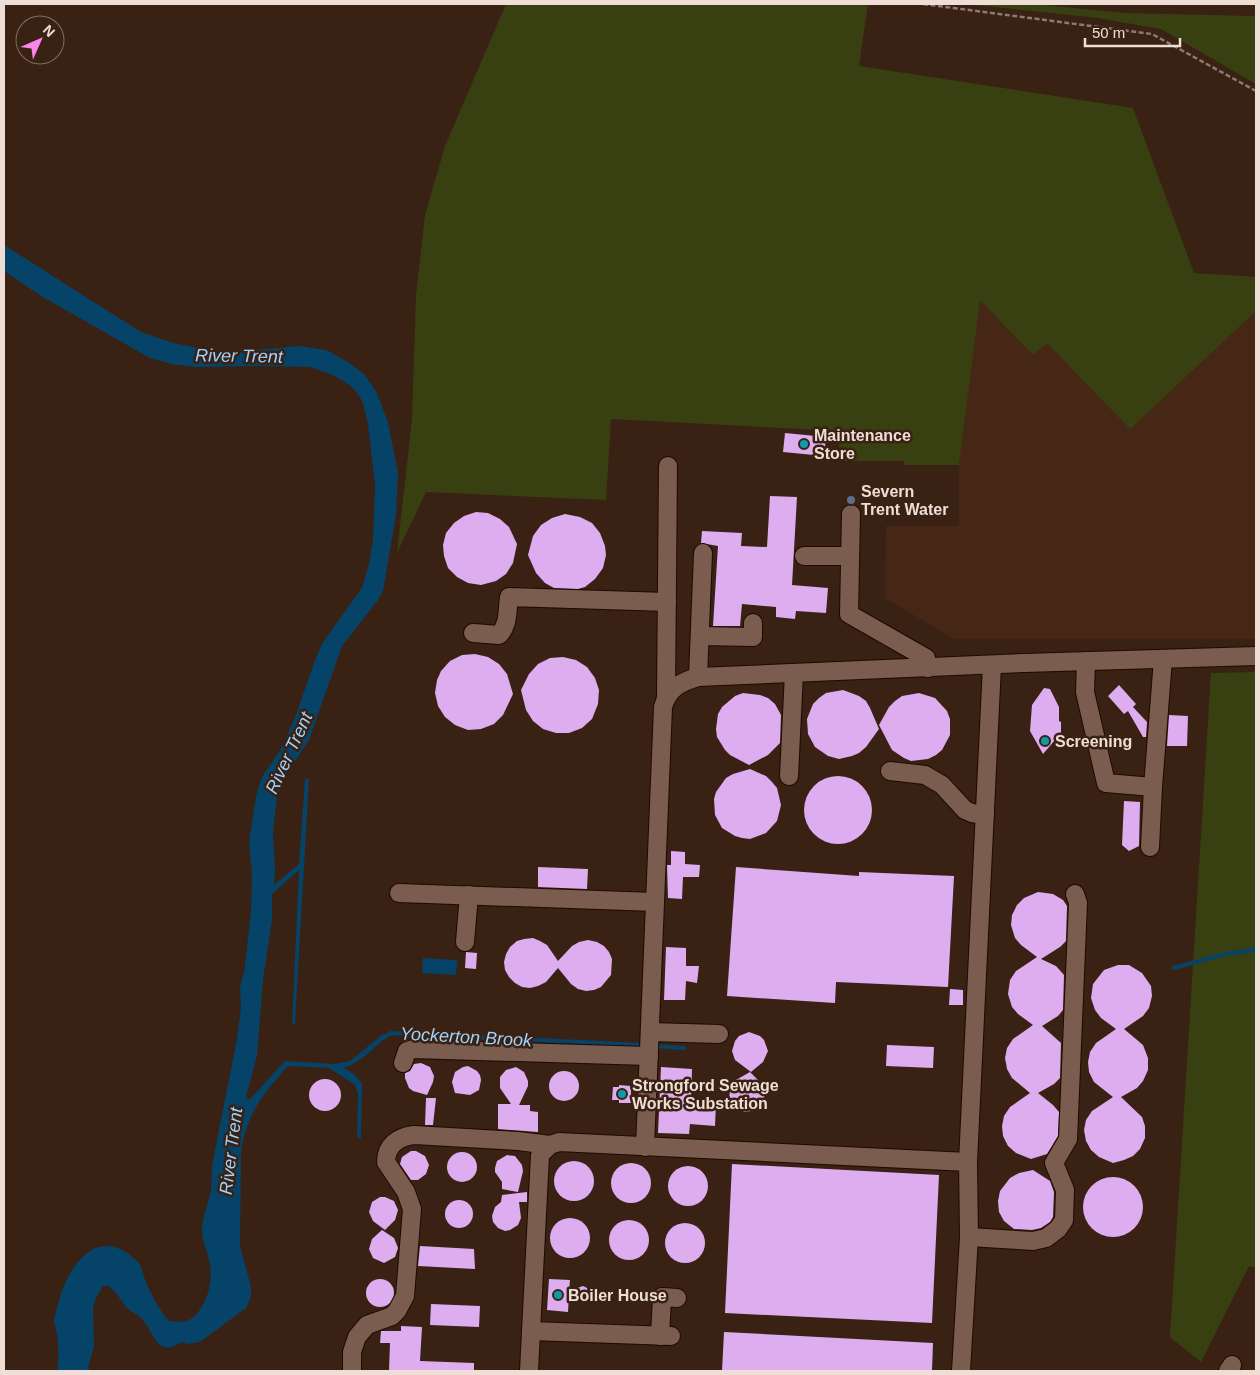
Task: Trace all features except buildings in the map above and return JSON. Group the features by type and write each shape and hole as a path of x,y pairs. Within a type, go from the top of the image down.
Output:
{"lane":[{"path":"645,1147 663,707 666,697 668,466"},
{"path":"851,514 849,614 926,658 928,668"},
{"path":"698,676 704,554"},
{"path":"804,556 850,556"},
{"path":"474,633 499,635 503,631 506,625 508,597 667,602"},
{"path":"700,636 753,636 753,623"},
{"path":"666,697 677,684 698,676 1256,656"},
{"path":"1150,847 1163,659"},
{"path":"1086,661 1085,692 1106,783 1153,787"},
{"path":"961,1371 969,1237 968,1162 992,665"},
{"path":"789,776 794,673"},
{"path":"890,770 925,775 942,785 965,810 972,814 985,815"},
{"path":"399,893 655,902"},
{"path":"969,1237 1032,1241 1046,1238 1058,1229 1064,1220 1065,1190 1054,1163 1068,1139 1078,903 1075,894"},
{"path":"464,942 469,895"},
{"path":"650,1032 719,1034"},
{"path":"403,1063 407,1052 413,1049 649,1056"},
{"path":"352,1371 352,1352 357,1336 367,1326 392,1316 405,1296 412,1209 406,1192 386,1162 386,1156 391,1145 402,1137 518,1141 550,1145 559,1142 968,1162"},
{"path":"529,1371 540,1155 550,1145"},
{"path":"531,1331 666,1336 662,1297 677,1298"}],"path":[{"path":"923,4 1152,34 1256,91"}],"shaded area":[{"path":"984,261 1256,277 1256,639 954,639 885,598 886,526 959,526 959,465"}],"green space":[{"path":"506,4 868,4 859,66 1133,108 1194,273 1256,277 1256,311 1130,429 1047,343 1033,355 980,300 959,465 904,465 904,461 840,461 838,431 611,419 606,500 426,492 397,553 412,419 416,296 425,215 445,146"},
{"path":"966,4 1034,4 1124,13 1256,16 1256,84 1161,29 1098,18"},
{"path":"1256,672 1256,1268 1249,1266 1201,1362 1170,1337 1211,673"}],"water":[{"name":"River Trent","path":"4,245 141,332 173,343 208,350 236,352 300,346 326,350 348,362 364,374 376,391 388,422 398,473 396,515 383,591 342,646 309,740 287,773 277,796 273,832 274,885 299,864 305,779 309,779 295,1024 292,1024 299,870 272,894 272,920 263,980 257,1056 246,1097 248,1100 251,1098 285,1061 334,1064 350,1061 383,1034 386,1037 361,1059 344,1068 355,1075 362,1084 361,1138 357,1138 358,1093 355,1085 329,1068 288,1066 271,1085 258,1104 248,1125 241,1151 240,1246 251,1287 251,1297 246,1308 200,1342 188,1344 182,1342 167,1348 157,1342 142,1319 128,1309 114,1291 108,1286 103,1286 93,1308 94,1347 88,1367 90,1371 57,1371 58,1345 54,1322 59,1300 70,1273 78,1261 88,1252 99,1247 110,1246 123,1250 137,1261 153,1298 169,1321 179,1322 191,1319 201,1308 209,1291 211,1279 210,1266 203,1238 202,1225 210,1194 213,1162 237,1039 241,1007 240,986 244,973 251,911 252,875 249,842 256,796 262,777 281,749 296,715 323,642 362,588 369,564 373,539 375,486 368,424 363,403 351,386 333,375 310,367 196,367 171,364 150,358 41,296 4,271"},
{"path":"423,958 457,960 456,975 422,973"}],"waterway":[{"name":"Yockerton Brook","path":"1173,968 1225,954 1254,950 1256,946"},
{"name":"Yockerton Brook","path":"381,1039 391,1033 642,1045"},
{"name":"Yockerton Brook","path":"654,1046 684,1048"}],"place":[{"name":"Maintenance Store","path":"804,444"},
{"name":"Severn Trent Water","path":"851,500"},
{"name":"Screening","path":"1045,741"},
{"name":"Strongford Sewage Works Substation","path":"622,1094"},
{"name":"Boiler House","path":"558,1295"}]}
